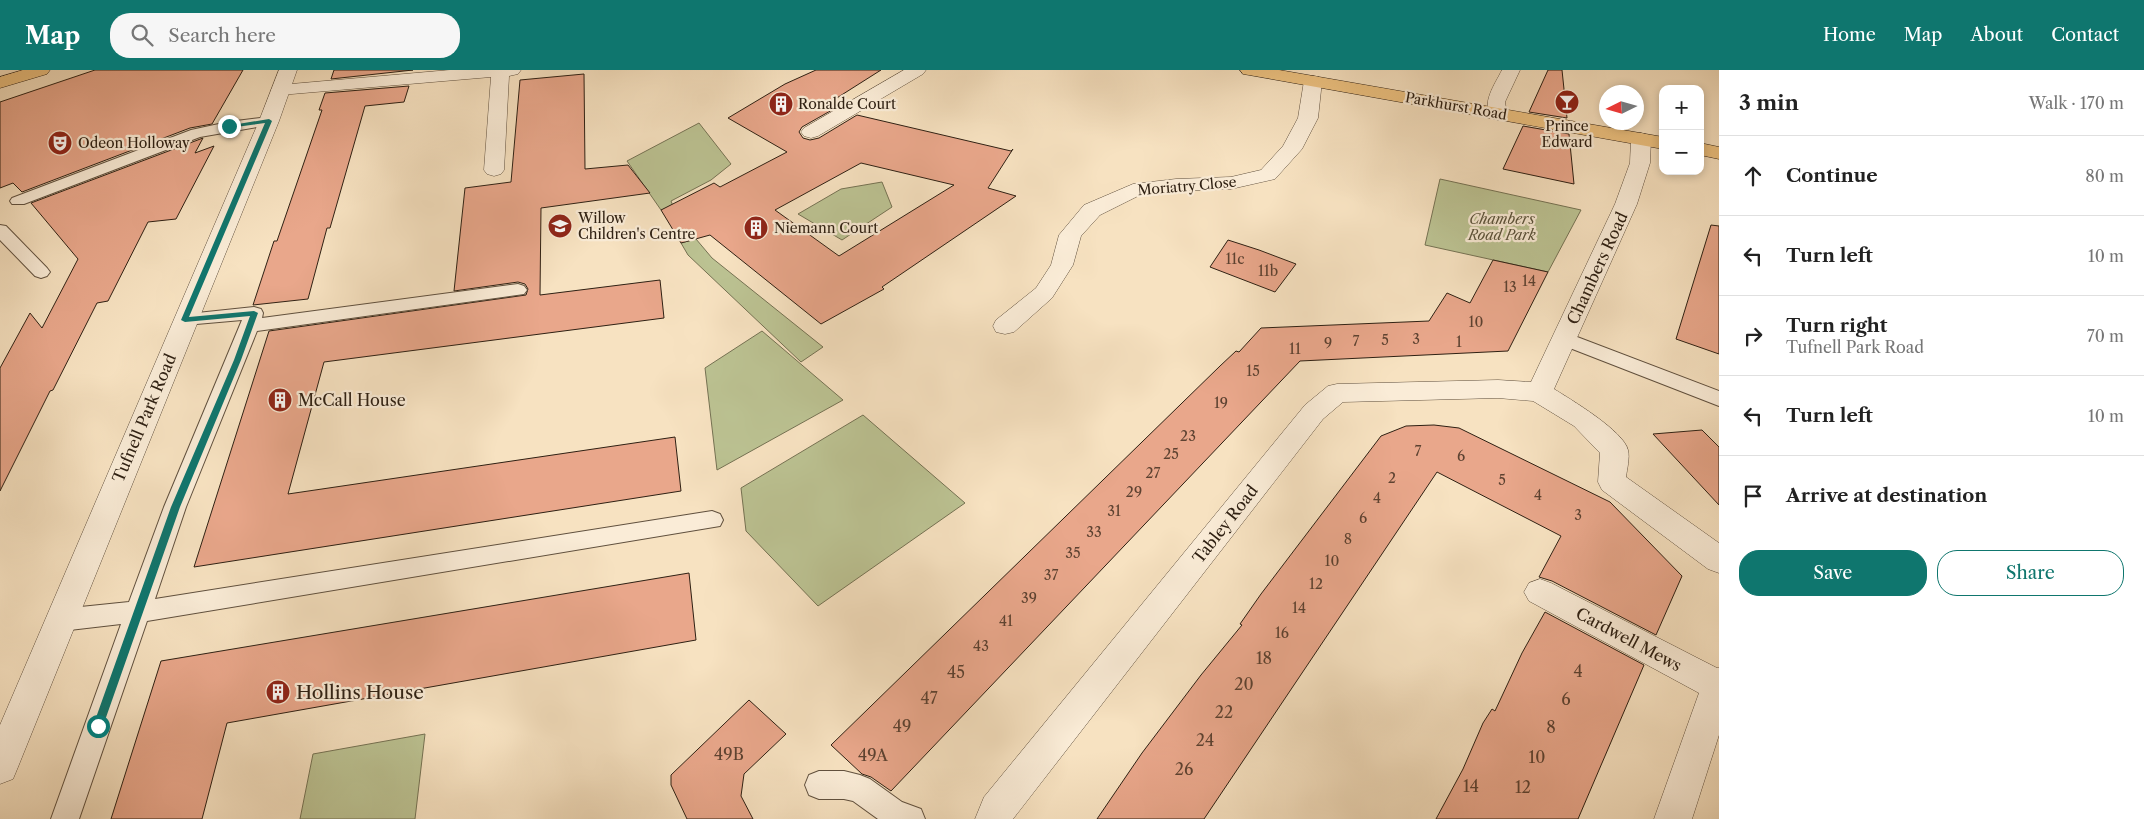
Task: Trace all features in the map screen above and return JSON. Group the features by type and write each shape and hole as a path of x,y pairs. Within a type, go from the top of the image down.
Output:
{"highway":[{"path":"0,83 41,70"},
{"name":"Parkhurst Road","path":"1249,70 1652,141"},
{"path":"1704,150 1719,153"}],"street":[{"path":"811,132 917,70"},
{"path":"1498,114 1496,102 1511,70"},
{"path":"284,80 506,71 494,170"},
{"name":"Tufnell Park Road","path":"0,766 269,121 284,80"},
{"name":"Moriatry Close","path":"1005,326 1044,293 1062,266 1070,235 1092,210 1133,190 1176,185 1231,183 1268,176 1292,149 1308,118 1313,81"},
{"name":"Chambers Road","path":"1539,392 1626,204 1640,164 1652,141"},
{"name":"Tabley Road","path":"994,819 997,810 1314,412 1337,392 1498,389 1539,392"},
{"path":"1539,392 1583,419 1614,450 1612,482 1719,560"},
{"name":"Cardwell Mews","path":"1540,592 1719,684"},
{"path":"1673,819 1719,684"}],"lane":[{"path":"18,201 196,133 269,121"},
{"path":"0,230 41,272"},
{"path":"250,326 518,290"},
{"path":"65,819 175,507 238,360 254,313 185,320"},
{"path":"1564,338 1719,399"},
{"path":"61,620 138,612 712,520"},
{"path":"819,785 844,785 860,789 894,813 911,819"}],"green space":[{"path":"699,123 731,164 711,180 671,201 673,206 661,210 627,161"},
{"name":"Chambers Road Park","path":"1440,179 1581,210 1548,272 1425,245"},
{"path":"882,182 892,207 842,240 798,214 841,189"},
{"path":"696,239 712,258 823,347 801,362 688,255 681,243"},
{"path":"762,331 843,400 717,470 705,368"},
{"path":"863,415 965,503 818,606 746,531 741,488"},
{"path":"425,734 415,819 300,819 313,754"}],"building":[{"name":"Odeon Holloway","path":"95,70 243,70 212,124 190,128 22,192 13,183 0,188 0,102"},
{"path":"334,70 413,70 331,79"},
{"name":"Niemann Court","path":"816,70 881,70 821,108 832,110 802,127 799,132 803,138 810,140 819,138 857,115 1011,151 1013,149 988,188 1016,196 882,287 884,289 821,324 710,235 681,243 661,210 714,183 720,187 787,152 728,118 785,84","holes":["861,163 954,185 839,256 775,210"]},
{"path":"1548,70 1562,70 1567,118 1529,112"},
{"name":"McCall House","path":"584,74 585,169 628,165 650,193 541,208 540,295 660,280 664,318 324,362 288,494 675,437 681,491 194,567 269,331 526,295 528,289 525,284 518,282 454,291 465,188 511,182 520,80"},
{"path":"409,86 404,102 365,106 330,228 327,228 308,299 253,305 274,241 277,241 322,110 319,110 325,93"},
{"path":"1523,126 1569,134 1574,184 1503,169"},
{"path":"203,138 195,153 214,146 176,219 148,222 108,301 97,303 0,491 0,368 30,313 42,328 78,259 31,203"},
{"path":"1711,225 1719,226 1719,354 1676,339"},
{"path":"1228,240 1296,264 1275,292 1210,267"},
{"path":"1493,260 1548,272 1508,351 1300,361 891,791 871,777 862,774 831,745 1220,366 1236,351 1239,352 1261,328 1429,321 1447,293 1470,303"},
{"path":"1434,425 1459,428 1610,502 1682,576 1656,635 1552,581 1539,577 1561,536 1437,472 1204,819 1097,819 1142,753 1201,675 1242,625 1240,624 1261,594 1381,436 1406,426"},
{"path":"1702,430 1719,447 1719,505 1653,434"},
{"name":"Hollins House","path":"689,573 696,640 227,723 202,819 111,819 161,661"},
{"path":"1545,612 1644,665 1578,819 1436,819 1463,769 1483,723 1492,709 1495,711 1522,653"},
{"path":"749,700 786,734 744,774 741,796 753,819 687,819 671,785 671,775"}],"place":[{"name":"Prince Edward","path":"1567,102"},
{"name":"Ronalde Court","path":"781,104"},
{"name":"Odeon Holloway","path":"60,143"},
{"name":"Willow Children's Centre","path":"560,226"},
{"name":"Niemann Court","path":"756,228"},
{"name":"McCall House","path":"280,400"},
{"name":"Hollins House","path":"278,692"}],"route":[{"path":"98,726 175,507 238,360 254,313 185,320 269,121 229,126"}]}
